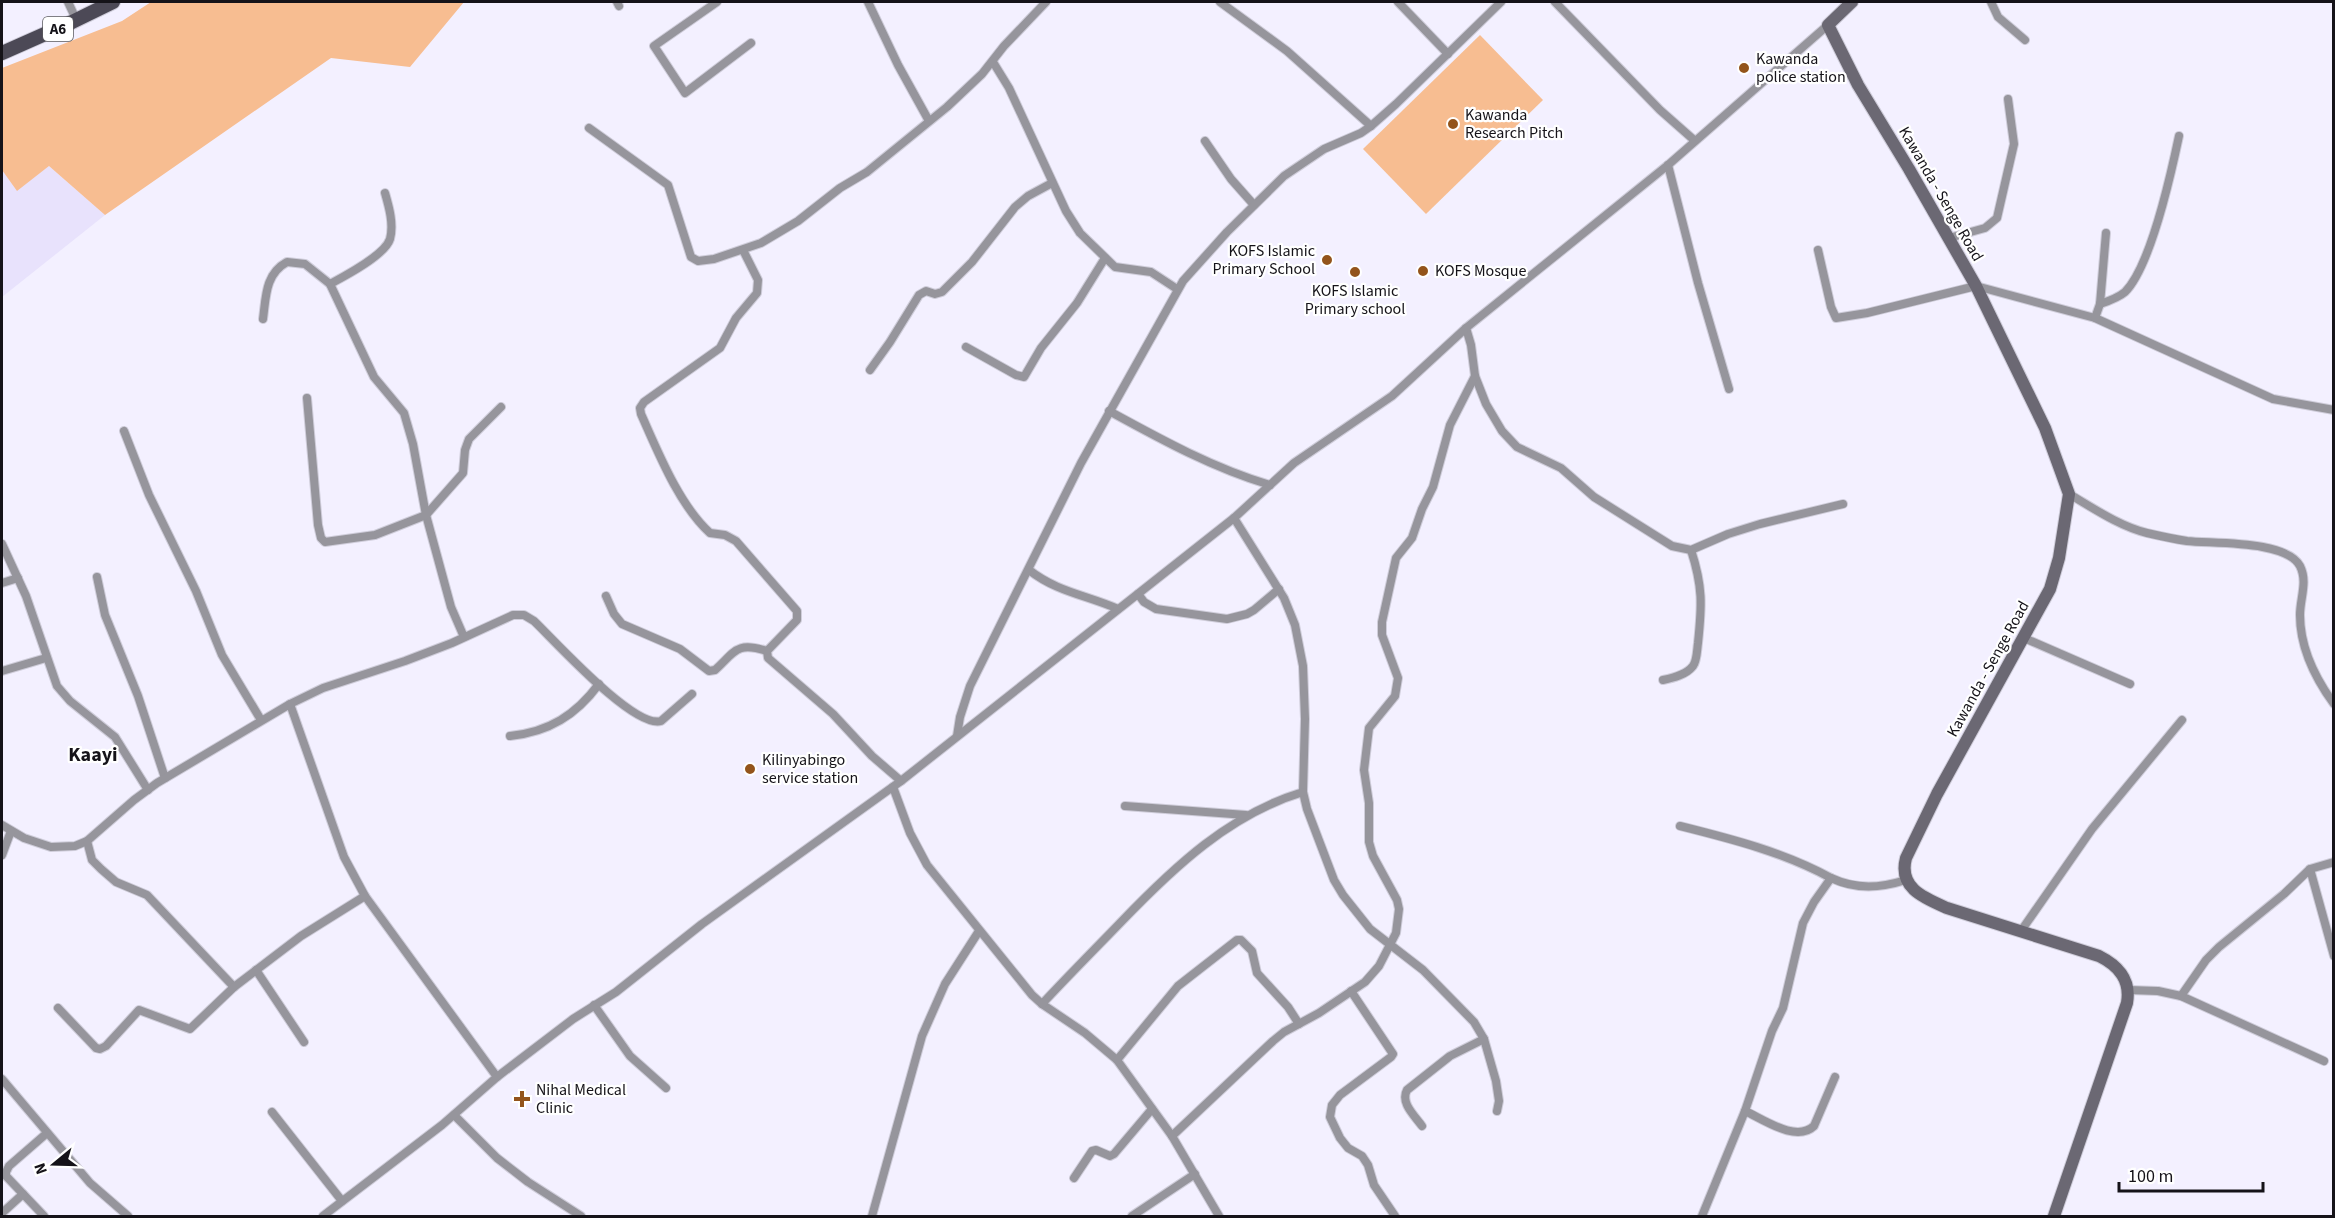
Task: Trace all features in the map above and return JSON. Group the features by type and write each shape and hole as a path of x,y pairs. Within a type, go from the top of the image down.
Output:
{"main road":[{"name":"A6","path":"2,53 113,2"}],"street":[{"path":"68,2 75,17 72,22"},
{"path":"717,2 654,46 686,93 751,43"},
{"path":"868,2 929,121"},
{"path":"589,128 668,185 672,191 687,250 694,259 714,259 760,243 798,221 840,188 882,160 929,121 993,62 1004,46 1046,2"},
{"path":"1220,2 1287,51 1371,126"},
{"path":"1398,2 1448,54"},
{"path":"957,736 960,717 970,686 1081,463 1176,289 1196,264 1294,168 1324,149 1361,133 1371,126 1501,2"},
{"path":"1555,2 1659,110 1694,140"},
{"path":"323,1216 573,1019 636,977 741,896 901,781 1234,518 1294,463 1392,396 1466,328 1668,165 1852,2"},
{"path":"1991,2 1998,17 2025,40"},
{"name":"Kawanda - Senge Road","path":"1828,25 1858,85 1976,286 2045,428 2069,494 2059,558 2050,589 1937,794 1906,858 1903,868 1906,880"},
{"path":"993,62 1009,88 1052,183 1074,225 1105,258 1119,268 1151,272 1176,289"},
{"path":"1949,238 1985,228 1997,218 2014,144 2008,99"},
{"path":"2100,304 2123,294 2143,263 2170,177 2179,136"},
{"path":"1205,141 1237,186 1254,205"},
{"path":"1668,165 1698,283 1729,389"},
{"path":"870,370 891,342 920,295 926,291 935,294 942,292 972,262 1021,201 1052,183"},
{"path":"330,284 387,246 390,235 390,212 385,193"},
{"path":"2095,318 2100,304 2106,233"},
{"path":"743,250 758,280 757,293 736,318 720,348 644,402 640,410 679,494 691,512 710,533 724,535 736,541 796,612 796,620 767,651"},
{"path":"1818,250 1833,314 1841,319 1976,286 2095,318 2183,357 2253,392 2296,405 2334,410"},
{"path":"966,347 1016,375 1024,377 1041,348 1077,303 1105,258"},
{"path":"263,319 269,281 287,262 305,264 330,284 374,377 404,413 413,444 426,515 451,608 464,637"},
{"path":"1466,328 1475,376 1496,422 1517,447 1561,468 1594,497 1672,546 1691,550 1728,534 1760,524 1843,504"},
{"path":"1172,1136 1284,1032 1365,982 1379,966 1396,933 1399,909 1397,900 1373,856 1369,842 1369,803 1364,770 1369,728 1395,696 1398,678 1382,635 1382,622 1396,558 1412,538 1422,509 1433,488 1450,425 1475,376"},
{"path":"307,398 318,525 322,540 327,542 375,535 426,515 463,473 465,450 469,439 501,407"},
{"path":"1110,411 1200,459 1270,485"},
{"path":"124,431 149,495 196,591 222,655 261,720"},
{"path":"2069,494 2111,518 2144,532 2187,541 2235,543 2267,549 2286,554 2299,564 2304,587 2300,614 2302,635 2317,677 2334,704"},
{"path":"1234,518 1279,590 1295,625 1303,666 1305,720 1303,792 1307,809 1334,880 1356,913 1380,939 1423,970 1461,1007 1484,1039 1496,1081 1499,1101 1497,1111"},
{"path":"2,543 18,578 57,686 62,693 115,737 148,790"},
{"path":"1663,680 1680,676 1694,665 1696,656 1702,588 1691,550"},
{"path":"1029,570 1042,580 1062,590 1089,597 1118,609"},
{"path":"2,583 18,578"},
{"path":"97,578 105,615 138,696 165,778"},
{"path":"1138,594 1144,602 1156,609 1227,619 1247,615 1279,590"},
{"path":"606,596 614,614 622,624 680,648 709,671 715,670 737,649 749,647 767,651"},
{"path":"2,825 51,847 75,846 87,841 165,778 290,704 323,688 405,661 508,617 524,615 534,621 619,704 654,722 661,721 693,694"},
{"path":"2024,638 2130,684"},
{"path":"767,651 768,658 833,714 872,756 901,781"},
{"path":"2,671 46,658"},
{"path":"510,736 537,731 571,714 581,706 599,684"},
{"path":"290,704 344,857 365,897 497,1077"},
{"path":"2022,931 2091,829 2182,720"},
{"path":"893,787 917,849 938,881 1017,978 1042,1004 1085,1033 1117,1060 1172,1136 1219,1216"},
{"path":"1042,1004 1161,880 1218,834 1247,815 1280,799 1303,792"},
{"path":"1125,806 1247,815"},
{"path":"1680,826 1737,840 1786,856 1841,882 1873,888 1906,880 1924,897 1947,908 2110,961 2125,978 2129,990 2054,1216"},
{"path":"2,855 11,831"},
{"path":"87,841 92,860 100,869 117,882 147,895 234,987"},
{"path":"2181,996 2206,960 2310,869 2334,862"},
{"path":"2310,869 2334,956"},
{"path":"1702,1216 1745,1111 1772,1031 1783,1008 1790,987 1793,958 1803,923 1831,878"},
{"path":"58,1008 96,1048 100,1049 106,1046 139,1010 190,1029 234,987 301,936 365,897"},
{"path":"872,1216 922,1036 945,984 979,931"},
{"path":"1117,1060 1178,986 1237,940 1241,940 1252,951 1257,973 1288,1007 1299,1024"},
{"path":"256,970 304,1042"},
{"path":"2129,990 2158,991 2181,996 2324,1061"},
{"path":"1352,991 1393,1054 1340,1095 1332,1105 1330,1118 1348,1148 1362,1156 1368,1165 1374,1185 1395,1216"},
{"path":"594,1005 630,1056 666,1088"},
{"path":"1422,1126 1404,1101 1407,1090 1450,1056 1484,1039"},
{"path":"1745,1111 1792,1132 1810,1130 1814,1126 1834,1077"},
{"path":"2,1079 90,1183 128,1216"},
{"path":"1074,1178 1092,1151 1096,1150 1110,1156 1114,1154 1152,1109"},
{"path":"272,1112 342,1201"},
{"path":"454,1115 483,1146 513,1171 581,1216"},
{"path":"44,1216 6,1176 6,1172 9,1166 47,1133"},
{"path":"1132,1216 1196,1174"},
{"path":"2,1213 23,1194"}],"shaded area":[{"path":"151,2 464,2 410,67 331,58 105,215 49,166 17,191 2,170 2,68 122,21"},
{"name":"Kawanda Research Pitch","path":"1480,35 1543,100 1426,214 1363,149"},
{"path":"49,166 105,215 2,297 2,170 17,190"}],"place":[{"name":"Kawanda police station","path":"1744,68"},
{"name":"Kawanda Research Pitch","path":"1453,124"},
{"name":"KOFS Islamic Primary School","path":"1327,260"},
{"name":"KOFS Mosque","path":"1423,271"},
{"name":"KOFS Islamic Primary school","path":"1355,272"},
{"name":"Kilinyabingo service station","path":"750,769"},
{"name":"Nihal Medical Clinic","path":"522,1099"}],"district":[{"name":"Kaayi","path":"93,755"}]}
